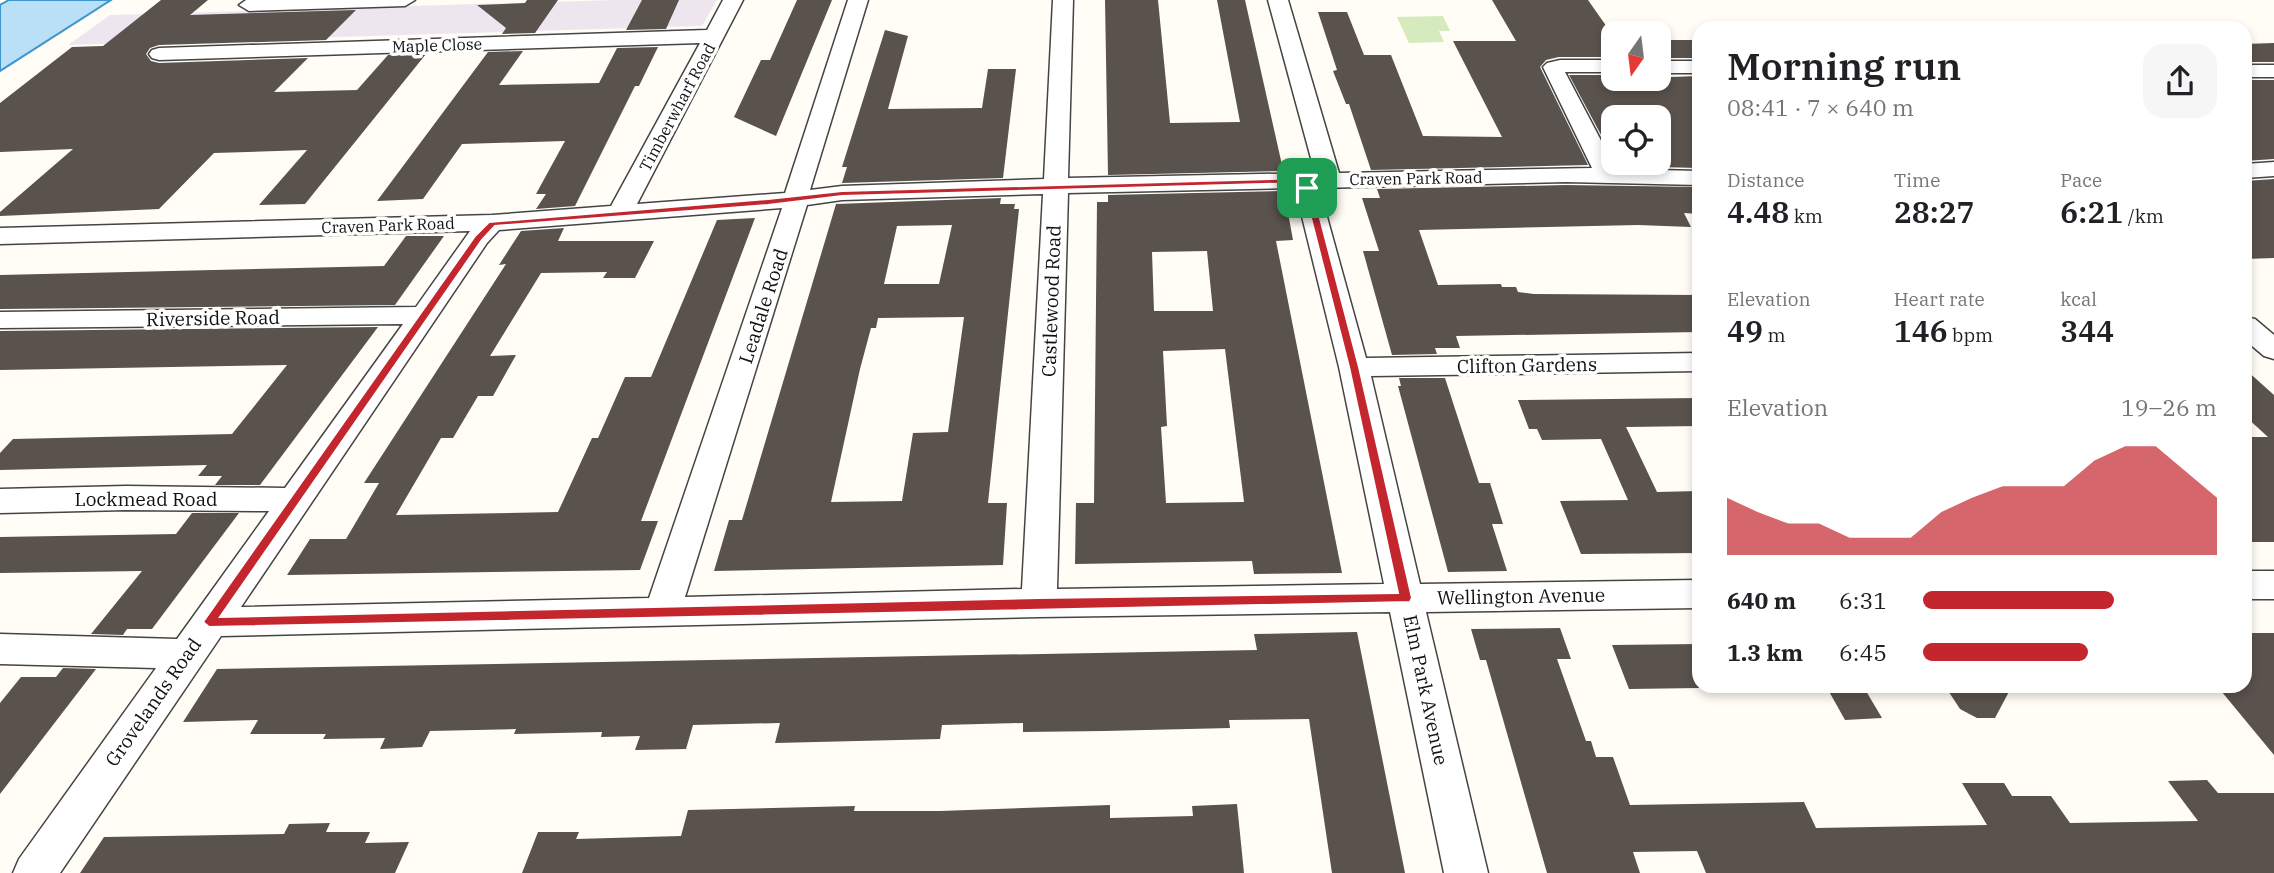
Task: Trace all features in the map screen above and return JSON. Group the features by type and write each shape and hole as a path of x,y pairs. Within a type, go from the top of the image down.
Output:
{"street":[{"path":"249,5 405,0"},
{"name":"Timberwharf Road","path":"620,213 733,0"},
{"name":"Leadale Road","path":"662,612 858,0"},
{"name":"Castlewood Road","path":"1039,603 1063,0"},
{"name":"Elm Park Avenue","path":"1278,0 1354,367 1466,873"},
{"name":"Maple Close","path":"159,54 715,36"},
{"path":"1601,66 1560,66 1554,67 1554,71 1608,176"},
{"path":"1671,67 1692,67"},
{"path":"2252,71 2274,71"},
{"path":"2252,171 2274,169"},
{"name":"Craven Park Road","path":"0,236 492,223 842,193 1317,180 1608,176 1692,178"},
{"name":"Grovelands Road","path":"35,873 293,500 478,238 492,223"},
{"name":"Riverside Road","path":"0,320 426,315"},
{"path":"2252,332 2274,352"},
{"path":"2252,354 2274,352"},
{"name":"Clifton Gardens","path":"1354,367 1692,362"},
{"name":"Lockmead Road","path":"0,501 126,498 293,500"},
{"path":"2252,585 2274,585"},
{"name":"Wellington Avenue","path":"209,622 1039,603 1692,594"},
{"path":"0,649 186,654"}],"shaded area":[{"path":"614,0 717,0 702,26 68,45 110,15"}],"green space":[{"path":"1443,16 1450,31 1439,31 1444,42 1409,43 1397,17"}],"water":[{"path":"9,0 111,0 0,71 0,5"}],"building":[{"path":"161,0 208,0 190,15 356,10 326,40 159,45 150,48 146,54 151,61 159,63 308,58 274,92 357,90 388,55 426,54 305,204 259,205 307,150 214,153 159,209 0,216 0,212 73,149 0,152 0,103 72,47 103,46"},
{"path":"527,0 558,0 535,33 502,34 506,28 477,5 525,3"},
{"path":"642,0 679,0 666,29 626,30"},
{"path":"797,0 832,0 776,136 734,117 761,60 770,60"},
{"path":"1105,0 1158,0 1170,123 1240,122 1217,0 1245,0 1282,165 1279,165 1280,171 1108,175"},
{"path":"1492,0 1588,0 1603,21 1601,57 1559,57 1546,60 1540,67 1588,165 1371,170 1349,104 1346,104 1333,71 1337,70 1318,12 1347,12 1364,55 1391,55 1423,136 1502,137 1453,41 1516,41"},
{"path":"885,30 908,36 888,109 982,108 988,69 1016,69 1003,178 842,183 847,167 842,167"},
{"path":"1671,40 1692,40 1692,58 1671,58"},
{"path":"2274,43 2274,62 2252,62 2252,44"},
{"path":"658,47 639,86 635,86 575,206 536,209 546,194 536,194 565,141 462,144 423,199 377,201 488,52 523,51 499,85 599,83 617,48"},
{"path":"1569,75 1601,75 1601,91 1671,91 1671,77 1692,76 1692,168 1671,167 1671,105 1601,105 1601,135"},
{"path":"2252,80 2274,80 2274,159 2252,161"},
{"path":"2274,179 2274,258 2252,259 2252,181"},
{"path":"1566,185 1692,187 1692,214 1684,213 1691,227 1638,225 1419,230 1438,285 1501,284 1502,287 1516,287 1518,292 1534,294 1692,295 1692,332 1456,336 1460,348 1435,348 1437,354 1392,355 1363,251 1379,251 1362,198 1380,198 1377,189"},
{"path":"1284,191 1293,240 1276,241 1342,573 1254,574 1252,561 1075,564 1076,503 1094,503 1097,202 1108,202 1108,195","holes":["1207,251 1213,311 1154,311 1152,252","1225,349 1244,502 1166,503 1161,427 1167,426 1163,351"]},
{"path":"1001,198 1000,204 1015,204 1014,209 1019,209 988,503 1007,503 1003,565 714,571 729,520 742,520 836,204","holes":["952,225 939,284 884,284 897,226","964,317 948,432 913,433 902,501 831,502 860,369 871,328 876,328 878,318"]},
{"path":"755,218 641,521 658,521 640,570 287,575 310,539 346,539 379,483 364,483 506,264 499,265 521,231 564,228 558,241 654,241 635,278 603,278 607,272 541,273 490,356 516,355 493,396 478,396 453,438 441,438 396,515 558,512 592,438 598,438 625,377 651,377 717,220"},
{"path":"406,236 444,236 395,305 0,309 0,275 384,266"},
{"path":"378,327 260,485 215,485 222,476 198,476 207,465 0,470 0,453 13,439 232,434 287,365 0,370 0,331"},
{"path":"2252,375 2274,395 2274,542 2252,542 2252,437 2268,437 2252,422"},
{"path":"1399,378 1445,378 1479,483 1490,483 1503,524 1492,524 1507,571 1448,572 1398,386 1401,386"},
{"path":"1692,398 1692,426 1626,427 1657,492 1692,491 1692,553 1581,554 1560,501 1628,500 1601,439 1542,440 1537,429 1529,429 1518,400"},
{"path":"192,513 239,513 152,629 127,629 123,635 91,634 142,571 0,573 0,537 176,534"},
{"path":"1560,628 1571,659 1557,659 1586,741 1591,741 1596,757 1613,757 1630,805 1804,802 1816,828 1987,825 1962,783 2004,783 2012,796 2051,796 2070,823 2198,821 2168,781 2207,780 2218,793 2274,793 2274,873 1706,873 1697,851 1633,852 1640,873 1547,873 1486,660 1480,660 1471,629"},
{"path":"1357,632 1405,873 1332,873 1309,719 1229,720 1230,728 1104,731 1023,732 1023,723 942,725 940,739 775,743 780,723 693,725 686,749 635,750 640,736 601,737 602,732 514,734 516,729 430,731 422,747 380,749 385,738 323,739 326,734 250,734 258,720 183,722 217,669 1257,650 1254,634"},
{"path":"2252,633 2274,633 2274,755 2223,693 2252,693"},
{"path":"1692,644 1692,688 1629,689 1612,645"},
{"path":"63,668 96,669 0,794 0,703 21,677 56,677"},
{"path":"1830,693 1867,693 1882,718 1845,720"},
{"path":"1950,693 2008,693 1995,718 1977,718 1960,709"},
{"path":"1237,804 1244,873 522,873 538,832 579,832 576,839 681,836 688,810 855,806 854,811 940,811 1110,805 1110,818 1193,816 1192,806"},
{"path":"330,823 326,832 370,832 365,843 409,842 395,873 80,873 104,837 284,834 289,824"}],"route":[{"path":"1306,180 1307,188 1354,367 1405,598 1039,603 209,622 441,295 478,238 492,223 768,202 842,193 1306,180"}]}
